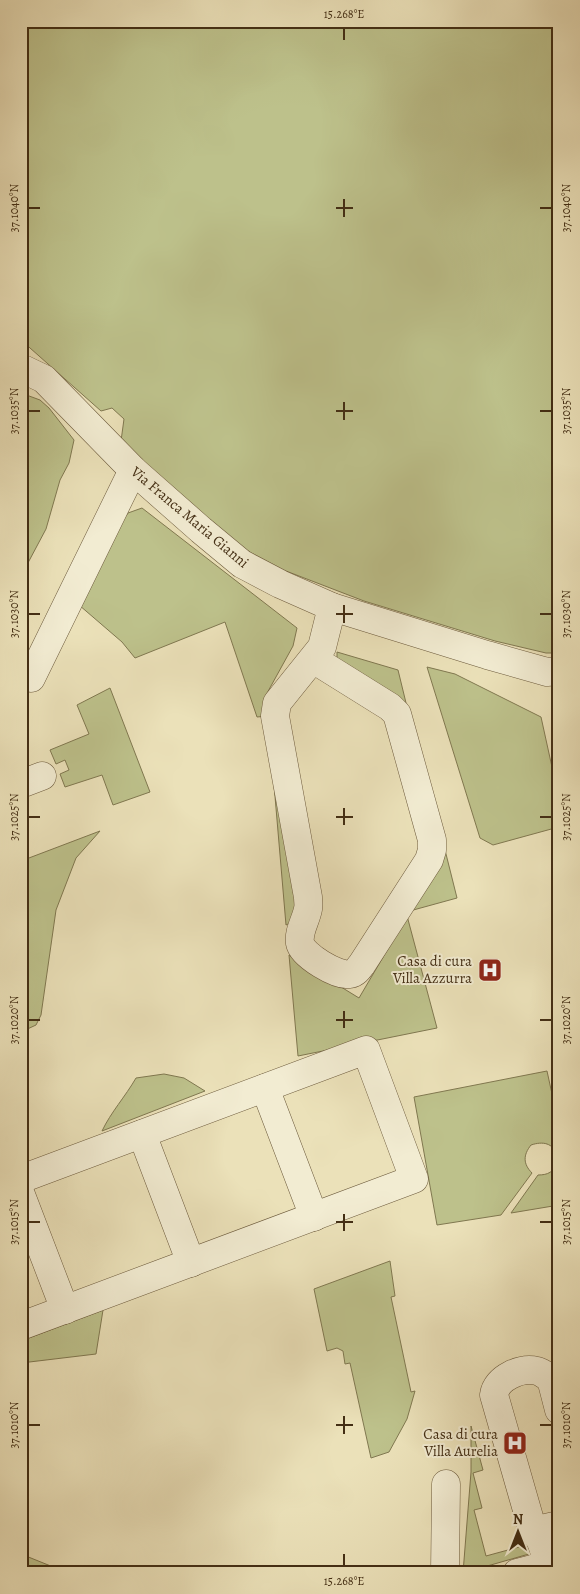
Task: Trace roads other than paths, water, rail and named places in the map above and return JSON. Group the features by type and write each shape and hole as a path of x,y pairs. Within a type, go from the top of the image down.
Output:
{"street":[{"name":"Via Franca Maria Gianni","path":"21,368 44,379 133,470 242,564 280,584 332,606 487,655 547,672 559,671"},
{"path":"31,678 133,470"},
{"path":"313,659 390,707 397,714 432,840 429,860 358,970 351,974 336,974 304,952 300,946 299,938 308,908 308,897 275,710 277,703 322,647 332,606"},
{"path":"21,1179 366,1050 414,1179 21,1326"},
{"path":"265,1088 314,1217"},
{"path":"142,1134 191,1263"},
{"path":"21,1195 65,1310"},
{"path":"518,1573 554,1563 540,1539 546,1528 494,1395 495,1388 505,1378 516,1373 528,1370 539,1371 551,1379 559,1410"},
{"path":"445,1573 446,1484"}],"place":[{"name":"Casa di cura Villa Azzurra","path":"490,970"},
{"name":"Casa di cura Villa Aurelia","path":"515,1443"}]}
